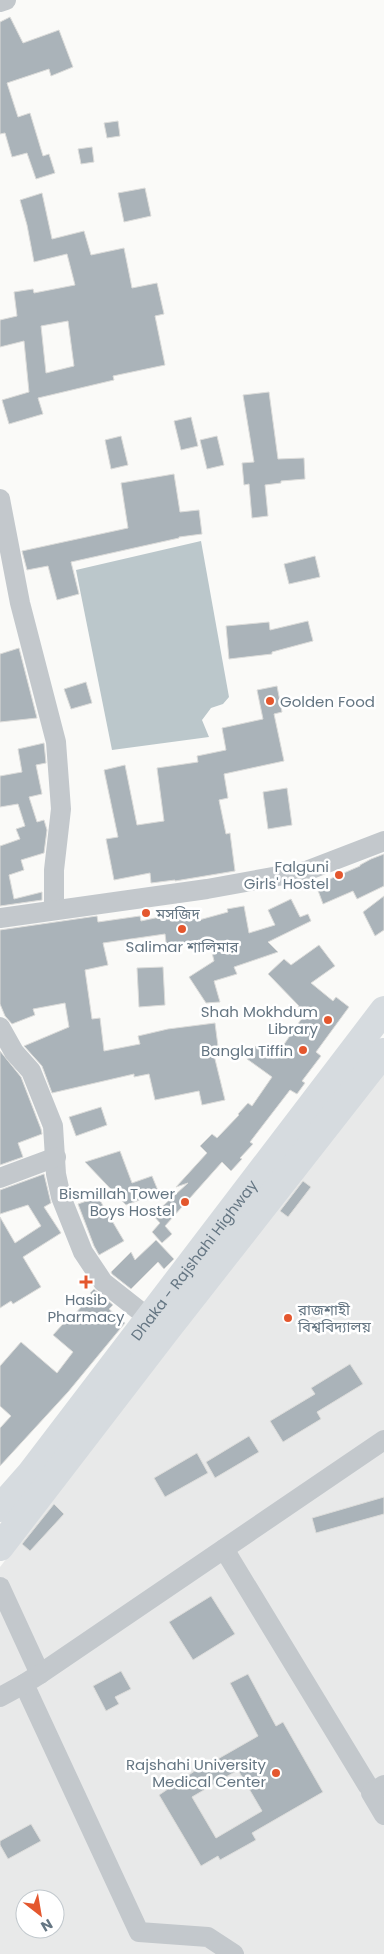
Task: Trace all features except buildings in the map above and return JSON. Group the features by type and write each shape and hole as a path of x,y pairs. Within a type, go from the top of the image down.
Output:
{"highway":[{"name":"Dhaka - Rajshahi Highway","path":"0,1547 384,1010"},
{"name":"Dhaka - Rajshahi Highway","path":"0,1508 157,1325 384,1052"}],"street":[{"path":"0,2 6,0"},
{"path":"0,499 20,603 56,742 61,809 54,870 54,910"},
{"path":"0,918 207,889 306,871 384,841"},
{"path":"0,1027 14,1052 31,1071 38,1085 53,1126 56,1174 61,1197 66,1215 83,1252 103,1282 157,1325"},
{"path":"0,1178 56,1157"},
{"path":"0,1697 32,1679 384,1440"},
{"path":"224,1549 374,1788 384,1814"},
{"path":"0,1587 32,1679 139,1932 208,1937 234,1954"}],"shaded area":[{"path":"201,541 229,697 223,704 211,708 202,720 209,737 112,750 76,570"},
{"name":"রাজশাহী বিশ্ববিদ্যালয়","path":"384,1069 384,1954 0,1954 0,1567"}],"place":[{"name":"Golden Food","path":"270,701"},
{"name":"Falguni Girls' Hostel","path":"339,875"},
{"name":"মসজিদ","path":"146,913"},
{"name":"Salimar শালিমার","path":"182,929"},
{"name":"Shah Mokhdum Library","path":"328,1020"},
{"name":"Bangla Tiffin","path":"303,1050"},
{"name":"Bismillah Tower Boys Hostel","path":"185,1202"},
{"name":"Hasib Pharmacy","path":"86,1282"},
{"name":"রাজশাহী বিশ্ববিদ্যালয়","path":"288,1318"},
{"name":"Rajshahi University Medical Center","path":"276,1773"}]}
